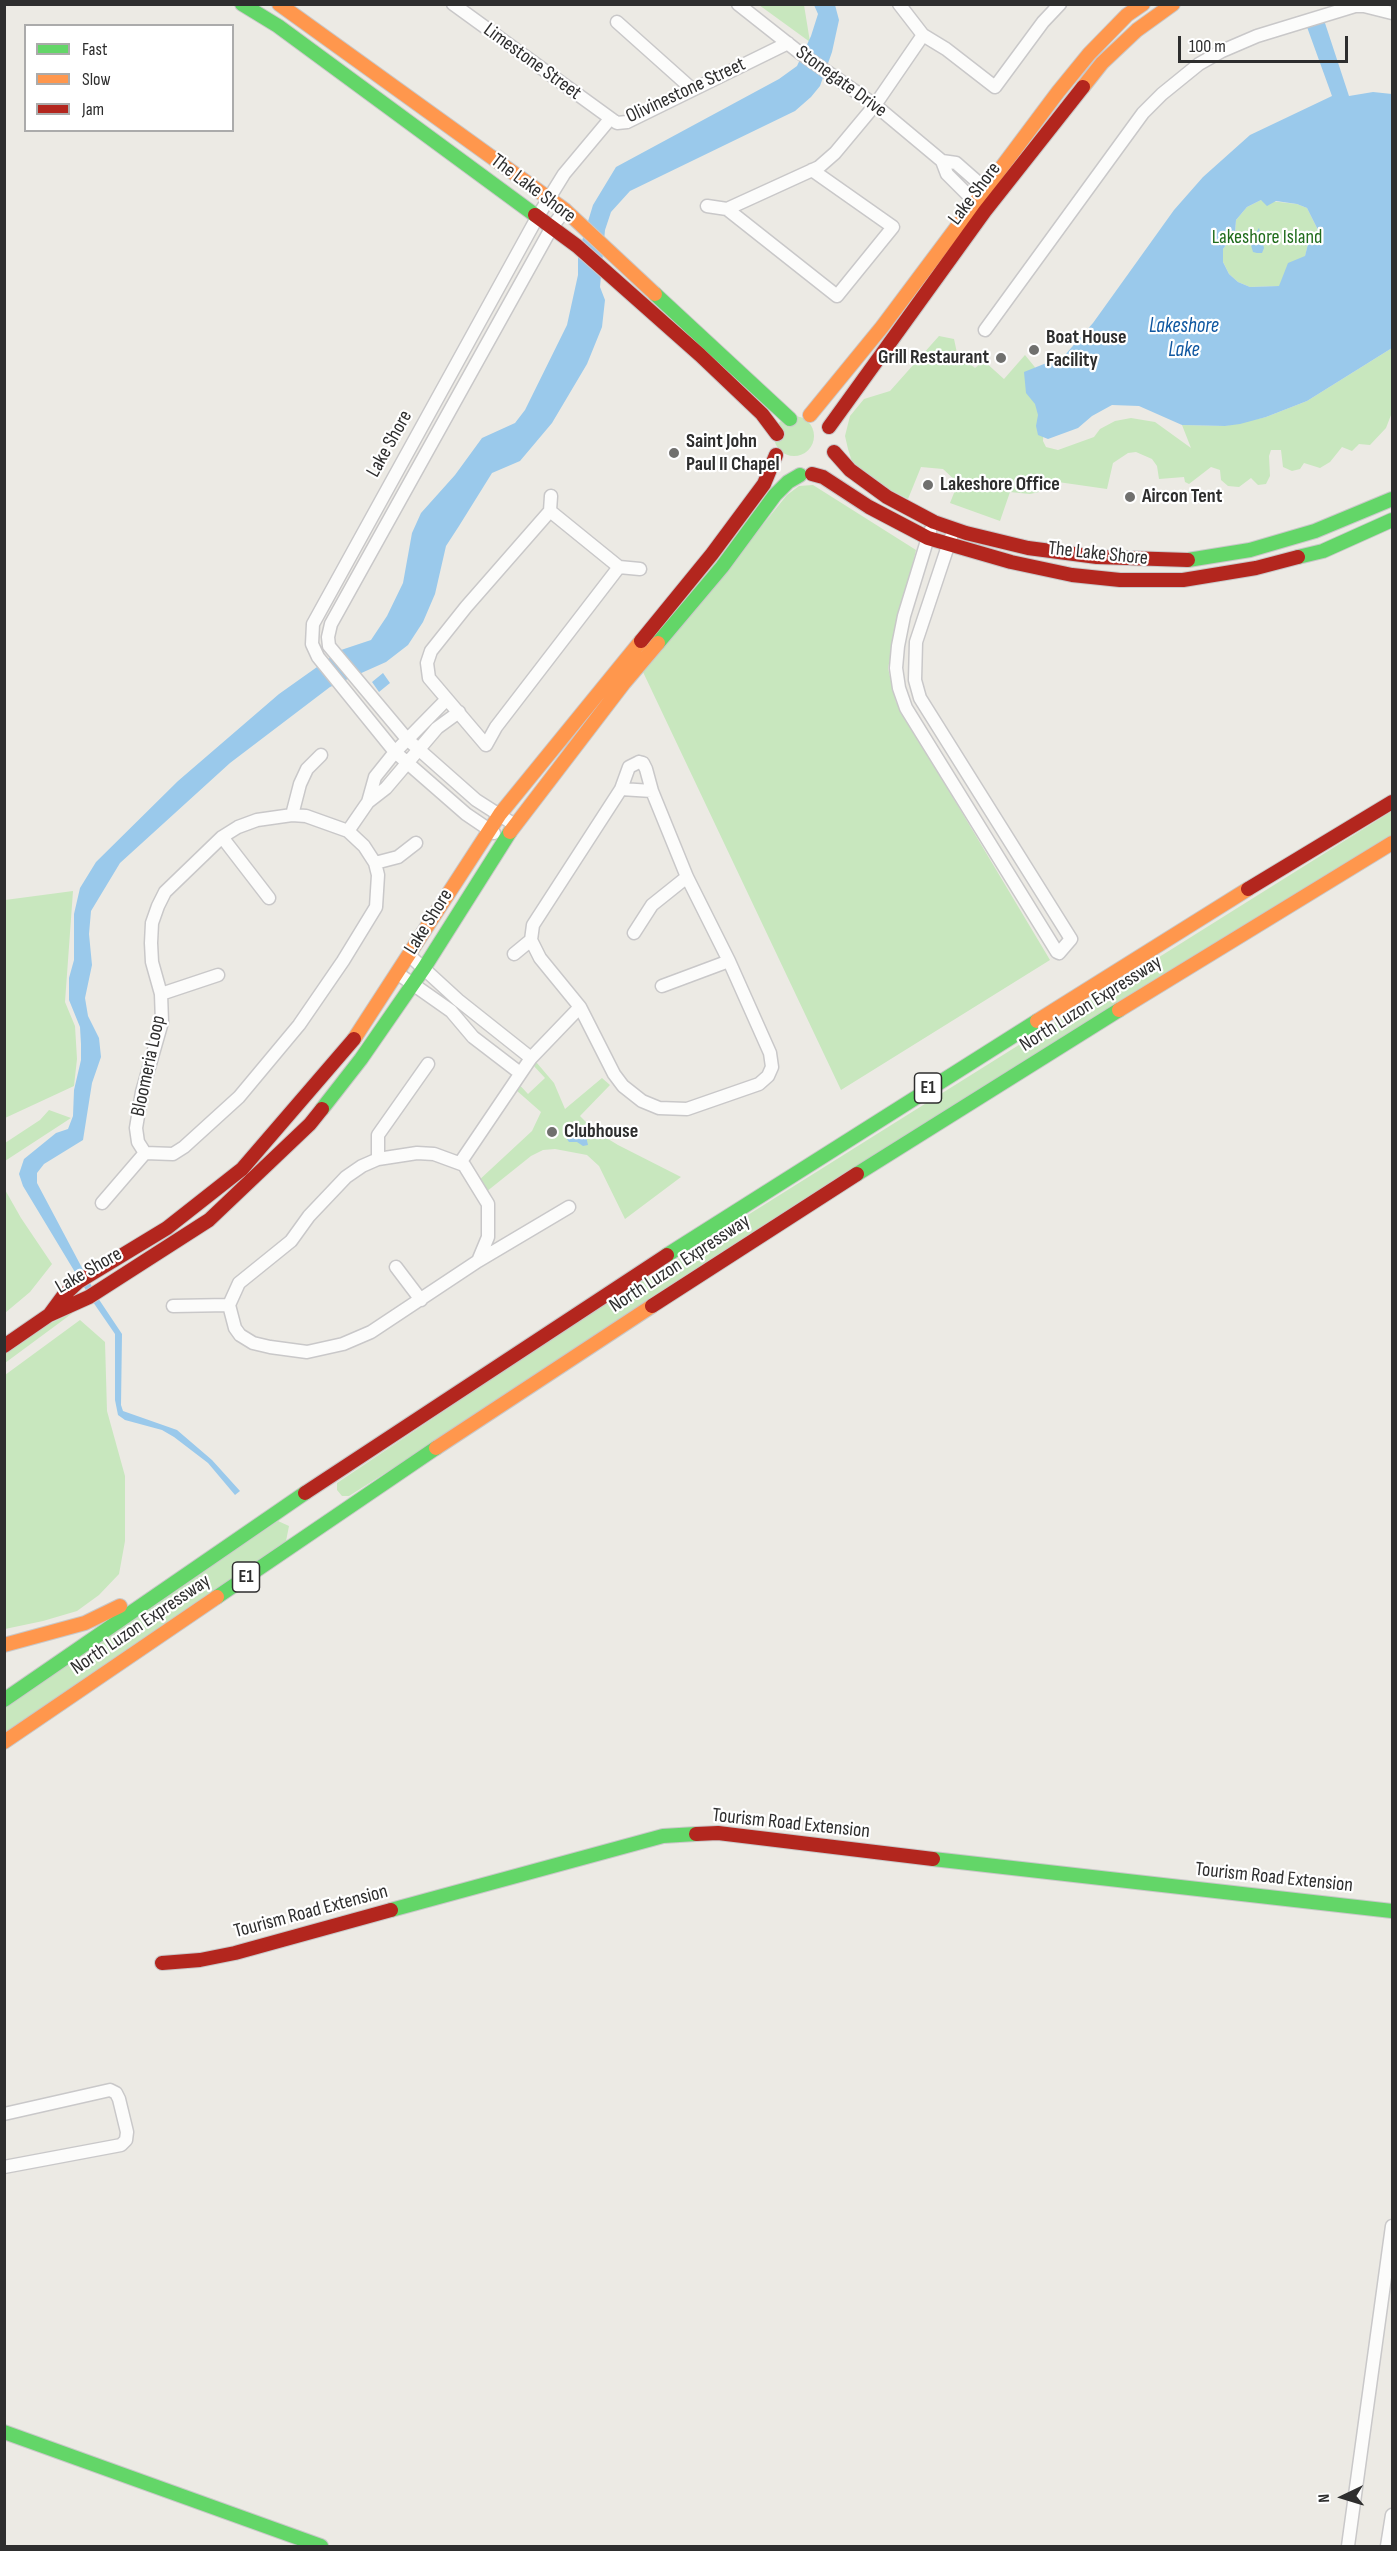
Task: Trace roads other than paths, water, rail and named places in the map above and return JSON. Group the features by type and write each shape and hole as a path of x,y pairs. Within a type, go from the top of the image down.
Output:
{"main road":[{"name":"The Lake Shore","path":"242,4 278,26 577,246 762,414 777,434"},
{"name":"The Lake Shore","path":"279,4 565,210 790,419"},
{"name":"Lake Shore","path":"810,415 899,303 970,198 1089,54 1127,15 1143,4"},
{"name":"Lake Shore","path":"829,427 985,211 1102,63 1137,30 1173,4"},
{"path":"810,415 829,427 835,443 834,452 824,469 806,475 786,468 777,455 777,434 790,419 810,415"},
{"name":"The Lake Shore","path":"834,452 850,470 887,497 934,522 1028,548 1120,559 1181,561 1250,550 1315,531 1392,498"},
{"name":"Lake Shore","path":"49,1316 64,1295 78,1282 167,1228 242,1169 349,1047 410,956 489,829 719,544 764,484 777,455"},
{"name":"The Lake Shore","path":"806,475 823,477 869,507 928,538 992,558 1062,573 1120,580 1184,580 1256,568 1323,551 1392,520"},
{"name":"Lake Shore","path":"49,1316 89,1297 209,1220 310,1124 361,1059 424,968 515,825 624,683 722,567 775,495 788,482 806,475"},
{"path":"955,547 960,530"},
{"path":"1120,559 1120,580"},
{"name":"North Luzon Expressway","path":"4,1700 196,1567 743,1205 1154,947 1392,802"},
{"name":"North Luzon Expressway","path":"4,1742 488,1413 766,1231 1113,1013 1392,843"},
{"path":"4,1346 49,1316"},
{"path":"4,1645 30,1640 85,1623 196,1567"},
{"name":"Tourism Road Extension","path":"162,1963 200,1960 235,1953 663,1836 718,1833 813,1846 1392,1911"},
{"path":"4,2432 321,2547"}],"street":[{"name":"Stonegate Drive","path":"738,4 800,53 875,105 942,161 947,174 985,211"},
{"path":"899,4 923,35 946,49 995,87 1043,22 1060,4"},
{"name":"Limestone Street","path":"459,6 610,119"},
{"path":"985,330 1143,113 1199,64 1257,36 1355,6 1392,13"},
{"path":"617,22 692,89"},
{"path":"727,209 812,170 835,153 875,105 923,35"},
{"name":"Olivinestone Street","path":"551,199 564,174 610,119 617,123 627,122 788,43"},
{"name":"Stonegate Drive","path":"942,161 956,163 996,198"},
{"path":"707,206 727,209 837,296 893,227 812,170"},
{"name":"Lake Shore","path":"312,644 313,624 318,612 538,216 551,199"},
{"name":"Lake Shore","path":"328,642 331,624 552,227 565,210"},
{"path":"899,303 912,314"},
{"path":"551,496 550,511 431,651 427,663 429,678 486,745 496,727 619,567"},
{"path":"550,511 619,567 640,569"},
{"path":"934,522 904,616 898,645 896,668 906,708 1059,953 1071,939 920,698 915,680 916,642 955,547"},
{"path":"504,840 466,814 395,752 318,657 312,644 328,642 418,750 476,800 515,825"},
{"path":"906,708 920,698"},
{"path":"348,831 368,802 375,777 407,739 447,699"},
{"path":"368,802 380,794 437,728 459,712"},
{"path":"292,815 300,784 307,769 321,755"},
{"path":"639,762 643,763 687,877 729,961 770,1053 772,1067 768,1076 759,1084 708,1104 674,1110 659,1108 642,1101 623,1086 614,1074 580,1007 540,958 531,940 533,925 621,789 629,767 639,762"},
{"path":"621,789 652,791"},
{"name":"Bloomeria Loop","path":"146,1153 138,1142 136,1128 142,1092 162,1022 161,994 152,962 151,943 152,923 165,892 222,837 257,820 292,815 306,816 348,831 364,846 375,863"},
{"path":"222,837 269,897"},
{"path":"102,1203 146,1153 173,1154 184,1148 239,1097 299,1025 343,961 376,907 378,891 375,863 398,857 416,843"},
{"path":"634,933 652,904 687,877"},
{"path":"514,954 531,940"},
{"path":"410,956 460,1001 531,1058"},
{"path":"662,986 729,961"},
{"path":"397,973 451,1011 473,1037 520,1073"},
{"path":"161,994 218,975"},
{"path":"451,1011 460,1001"},
{"path":"460,1163 531,1058 580,1007"},
{"path":"378,1159 378,1135 428,1064"},
{"path":"478,1261 488,1237 488,1204 468,1170 460,1163 434,1154 398,1154 362,1166 346,1177 309,1216 291,1241 239,1283 229,1305 235,1328 240,1335 253,1343 307,1352 343,1344 371,1332 478,1261 569,1208"},
{"path":"396,1267 421,1300"},
{"path":"173,1306 229,1305"},
{"path":"4,2114 110,2090 116,2093 127,2132 126,2140 121,2145 4,2167"},
{"path":"1348,2547 1392,2226"},
{"path":"1387,2547 1392,2516"}],"water":[{"path":"814,5 835,5 839,20 832,52 820,86 811,97 795,111 630,191 611,212 605,230 600,287 605,300 602,327 587,364 552,423 520,461 492,473 446,546 435,594 423,622 408,645 386,662 330,687 230,763 120,863 91,911 89,934 92,965 85,998 88,1016 99,1038 101,1057 92,1083 83,1140 44,1164 37,1173 37,1183 98,1298 122,1334 121,1405 123,1411 177,1430 212,1460 240,1491 235,1495 208,1463 174,1437 162,1430 125,1420 118,1415 115,1400 115,1334 23,1186 19,1174 24,1159 56,1133 68,1129 73,1116 74,1090 81,1060 81,1044 80,1027 69,1000 69,978 74,960 74,914 80,888 96,862 178,781 279,694 341,650 371,640 387,616 403,583 412,533 421,513 455,475 482,438 515,423 525,410 567,325 578,275 578,254 593,205 616,167 779,79 797,66 818,14"},
{"name":"Lakeshore Lake","path":"1324,20 1349,96 1373,92 1392,94 1392,348 1307,401 1266,417 1240,424 1182,425 1139,406 1112,405 1092,416 1078,428 1048,439 1038,435 1036,426 1038,415 1035,404 1026,393 1024,372 1064,356 1093,323 1174,210 1203,177 1250,135 1332,96 1307,27","holes":["1261,200 1267,206 1276,201 1307,208 1318,230 1308,244 1305,256 1288,263 1279,286 1250,287 1238,282 1229,274 1223,262 1223,249 1235,233 1236,220 1247,207"]},
{"path":"1259,228 1264,248 1262,253 1253,252 1250,242"},
{"path":"383,673 390,683 379,692 372,682"},
{"path":"567,1125 571,1125 586,1136 588,1145 569,1142 568,1133 565,1130"}],"place":[{"name":"Boat House Facility","path":"1034,350"},
{"name":"Grill Restaurant","path":"1001,358"},
{"name":"Saint John Paul II Chapel","path":"674,453"},
{"name":"Lakeshore Office","path":"928,485"},
{"name":"Aircon Tent","path":"1130,497"},
{"name":"Clubhouse","path":"552,1132"}],"park label":[{"name":"Lakeshore Island","path":"1267,238"}]}
